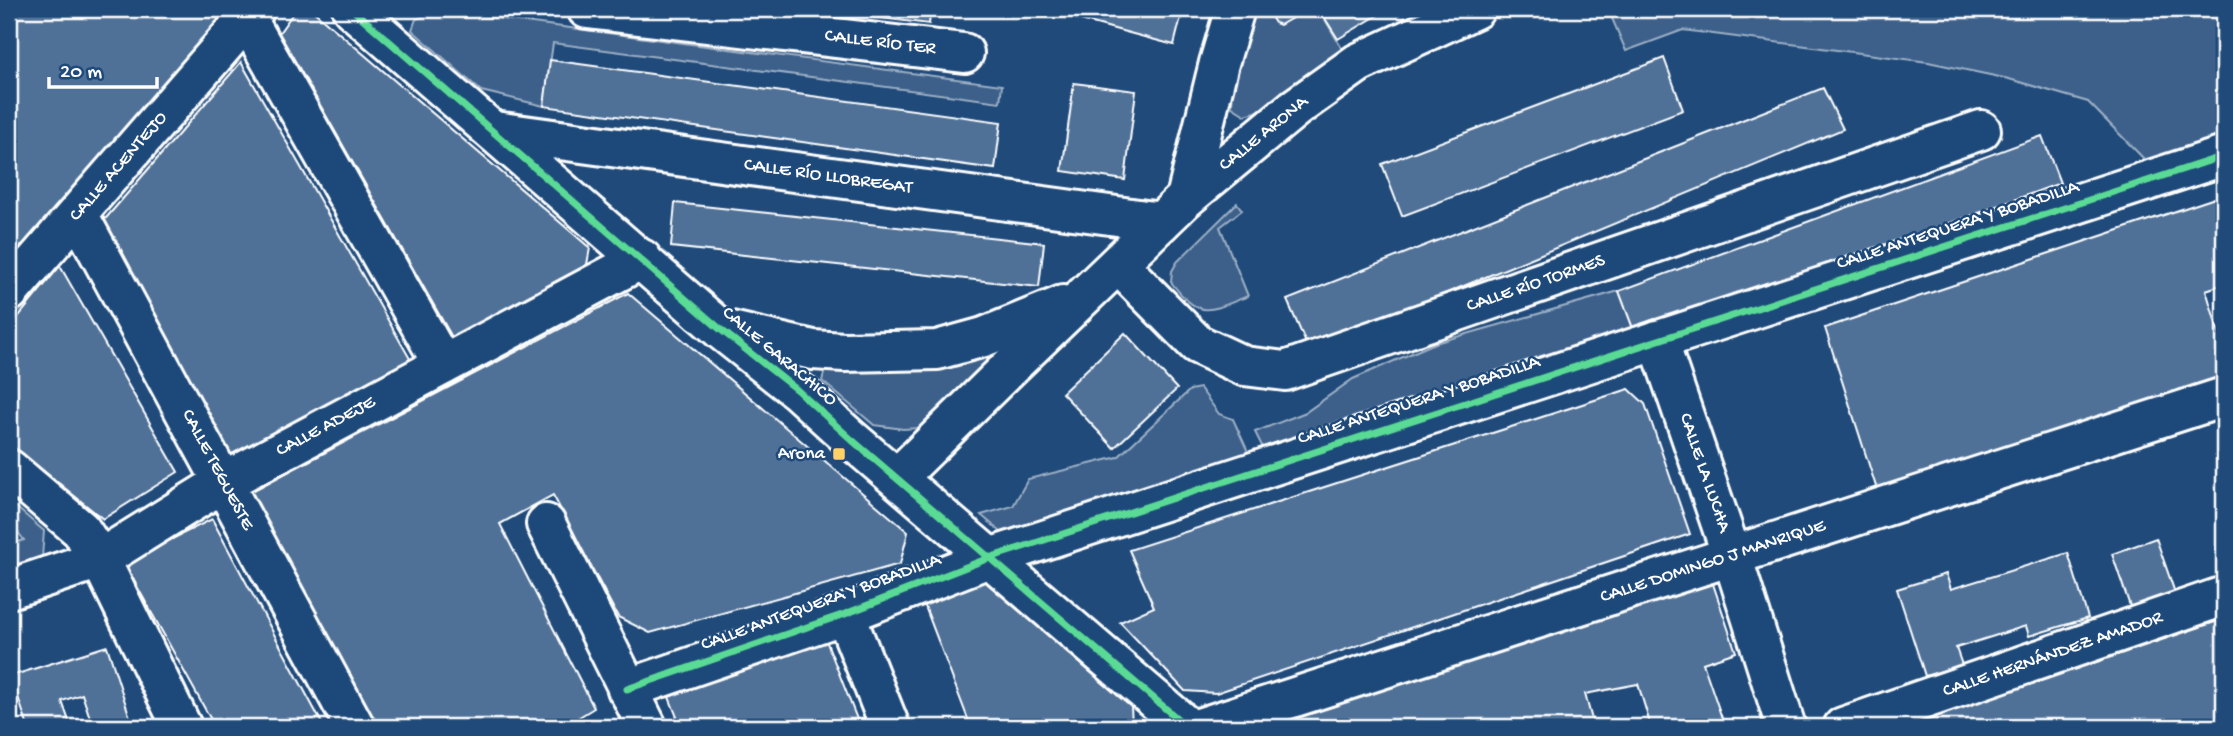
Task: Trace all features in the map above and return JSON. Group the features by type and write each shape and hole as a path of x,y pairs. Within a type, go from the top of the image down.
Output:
{"street":[{"name":"CALLE GARACHICO","path":"352,9 720,329 797,390 1187,727"},
{"name":"CALLE RÍO TER","path":"587,9 964,53"},
{"path":"1174,210 1236,9"},
{"name":"CALLE ARONA","path":"897,478 1174,210 1295,108 1358,64 1475,9"},
{"path":"251,14 443,365"},
{"name":"CALLE ACENTEJO","path":"9,292 251,14"},
{"name":"CALLE RÍO LLOBREGAT","path":"494,131 1174,210"},
{"name":"CALLE RÍO TORMES","path":"1118,264 1197,345 1244,366 1285,370 1982,131"},
{"name":"CALLE ANTEQUERA Y BOBADILLA","path":"627,689 845,614 989,558 2224,156"},
{"name":"CALLE TEGUESTE","path":"78,214 355,727"},
{"name":"CALLE ADEJE","path":"9,589 100,559 224,482 642,259"},
{"name":"CALLE ARONA","path":"720,329 813,350 937,350 984,337 1081,298"},
{"path":"984,337 1003,351 1007,369"},
{"name":"CALLE LA LUCHA","path":"1658,340 1732,556 1786,727"},
{"name":"CALLE ARONA","path":"797,390 813,370 844,352"},
{"name":"CALLE DOMINGO J MANRIQUE","path":"1202,727 2224,397"},
{"path":"9,469 81,530 100,559 182,727"},
{"path":"546,524 647,727"},
{"name":"CALLE HERNÁNDEZ AMADOR","path":"1843,727 2224,596"},
{"path":"845,614 890,727"}],"shaded area":[{"path":"1253,9 1319,9 1345,54 1256,112 1245,115 1232,107 1233,85"},
{"path":"1608,9 2224,9 2224,142 2150,165 2088,102 2009,79 1928,62 1683,30 1626,51"},
{"path":"431,14 472,15 1002,85 1000,102 553,43 544,106 481,91 412,30 416,19"},
{"path":"1237,203 1242,210 1220,227 1248,296 1214,309 1198,307 1171,282 1172,271 1177,262"},
{"path":"1619,291 1637,339 1264,450 1255,432 1306,412 1353,379 1435,343"},
{"path":"988,355 992,365 960,400 920,428 903,429 874,425 822,381 824,373 835,365"},
{"path":"1200,388 1219,414 1233,419 1250,456 1002,533 981,515 1013,506 1028,479 1118,457 1190,390"},
{"path":"9,501 44,531 42,558 9,568 9,545 24,540 9,521"}],"building":[{"path":"9,9 213,9 219,20 9,262"},
{"path":"296,9 311,9 590,248 586,270 453,339 279,33"},
{"path":"808,9 931,9 929,24"},
{"path":"1056,9 1183,9 1174,45 1055,13"},
{"path":"1272,9 1308,9 1280,25 1275,23 1270,15"},
{"path":"1319,9 1388,9 1338,39"},
{"path":"1664,58 1683,110 1402,216 1382,164"},
{"path":"550,60 1001,122 995,169 544,106"},
{"path":"241,62 413,364 236,461 216,454 100,225"},
{"path":"1074,83 1136,91 1125,180 1062,171"},
{"path":"1823,88 1843,129 1309,350 1287,300"},
{"path":"2042,136 2060,183 1637,339 1619,291"},
{"path":"2224,195 2224,284 2206,290 2224,350 2224,384 1879,496 1825,328"},
{"path":"675,203 1044,243 1039,287 671,247"},
{"path":"60,266 178,472 103,519 9,443 9,328"},
{"path":"628,293 908,532 900,564 650,633 618,617 553,495 500,524 594,708 563,727 373,727 246,494"},
{"path":"1125,333 1177,389 1114,448 1062,393"},
{"path":"1629,389 1645,404 1690,534 1216,693 1185,691 1120,622 1154,607 1129,550"},
{"path":"212,519 324,727 215,727 124,563"},
{"path":"2156,538 2175,593 2131,609 2112,554"},
{"path":"2068,553 2088,618 2029,636 2026,626 1956,648 1962,665 1925,676 1897,589 1946,574 1951,589"},
{"path":"1710,575 1736,652 1703,663 1725,727 1651,727 1638,684 1585,694 1594,727 1253,727"},
{"path":"981,578 1131,707 1132,724 1121,727 971,727 923,601"},
{"path":"2224,619 2224,727 1902,727"},
{"path":"824,635 860,727 681,727 669,697"},
{"path":"107,646 133,727 93,727 82,694 62,701 71,727 28,727 11,676"}],"cycle path":[{"path":"352,9 720,329 797,390 1187,727"},
{"path":"627,689 845,614 989,558 2224,156"}],"place":[{"name":"Arona","path":"839,454"}]}
